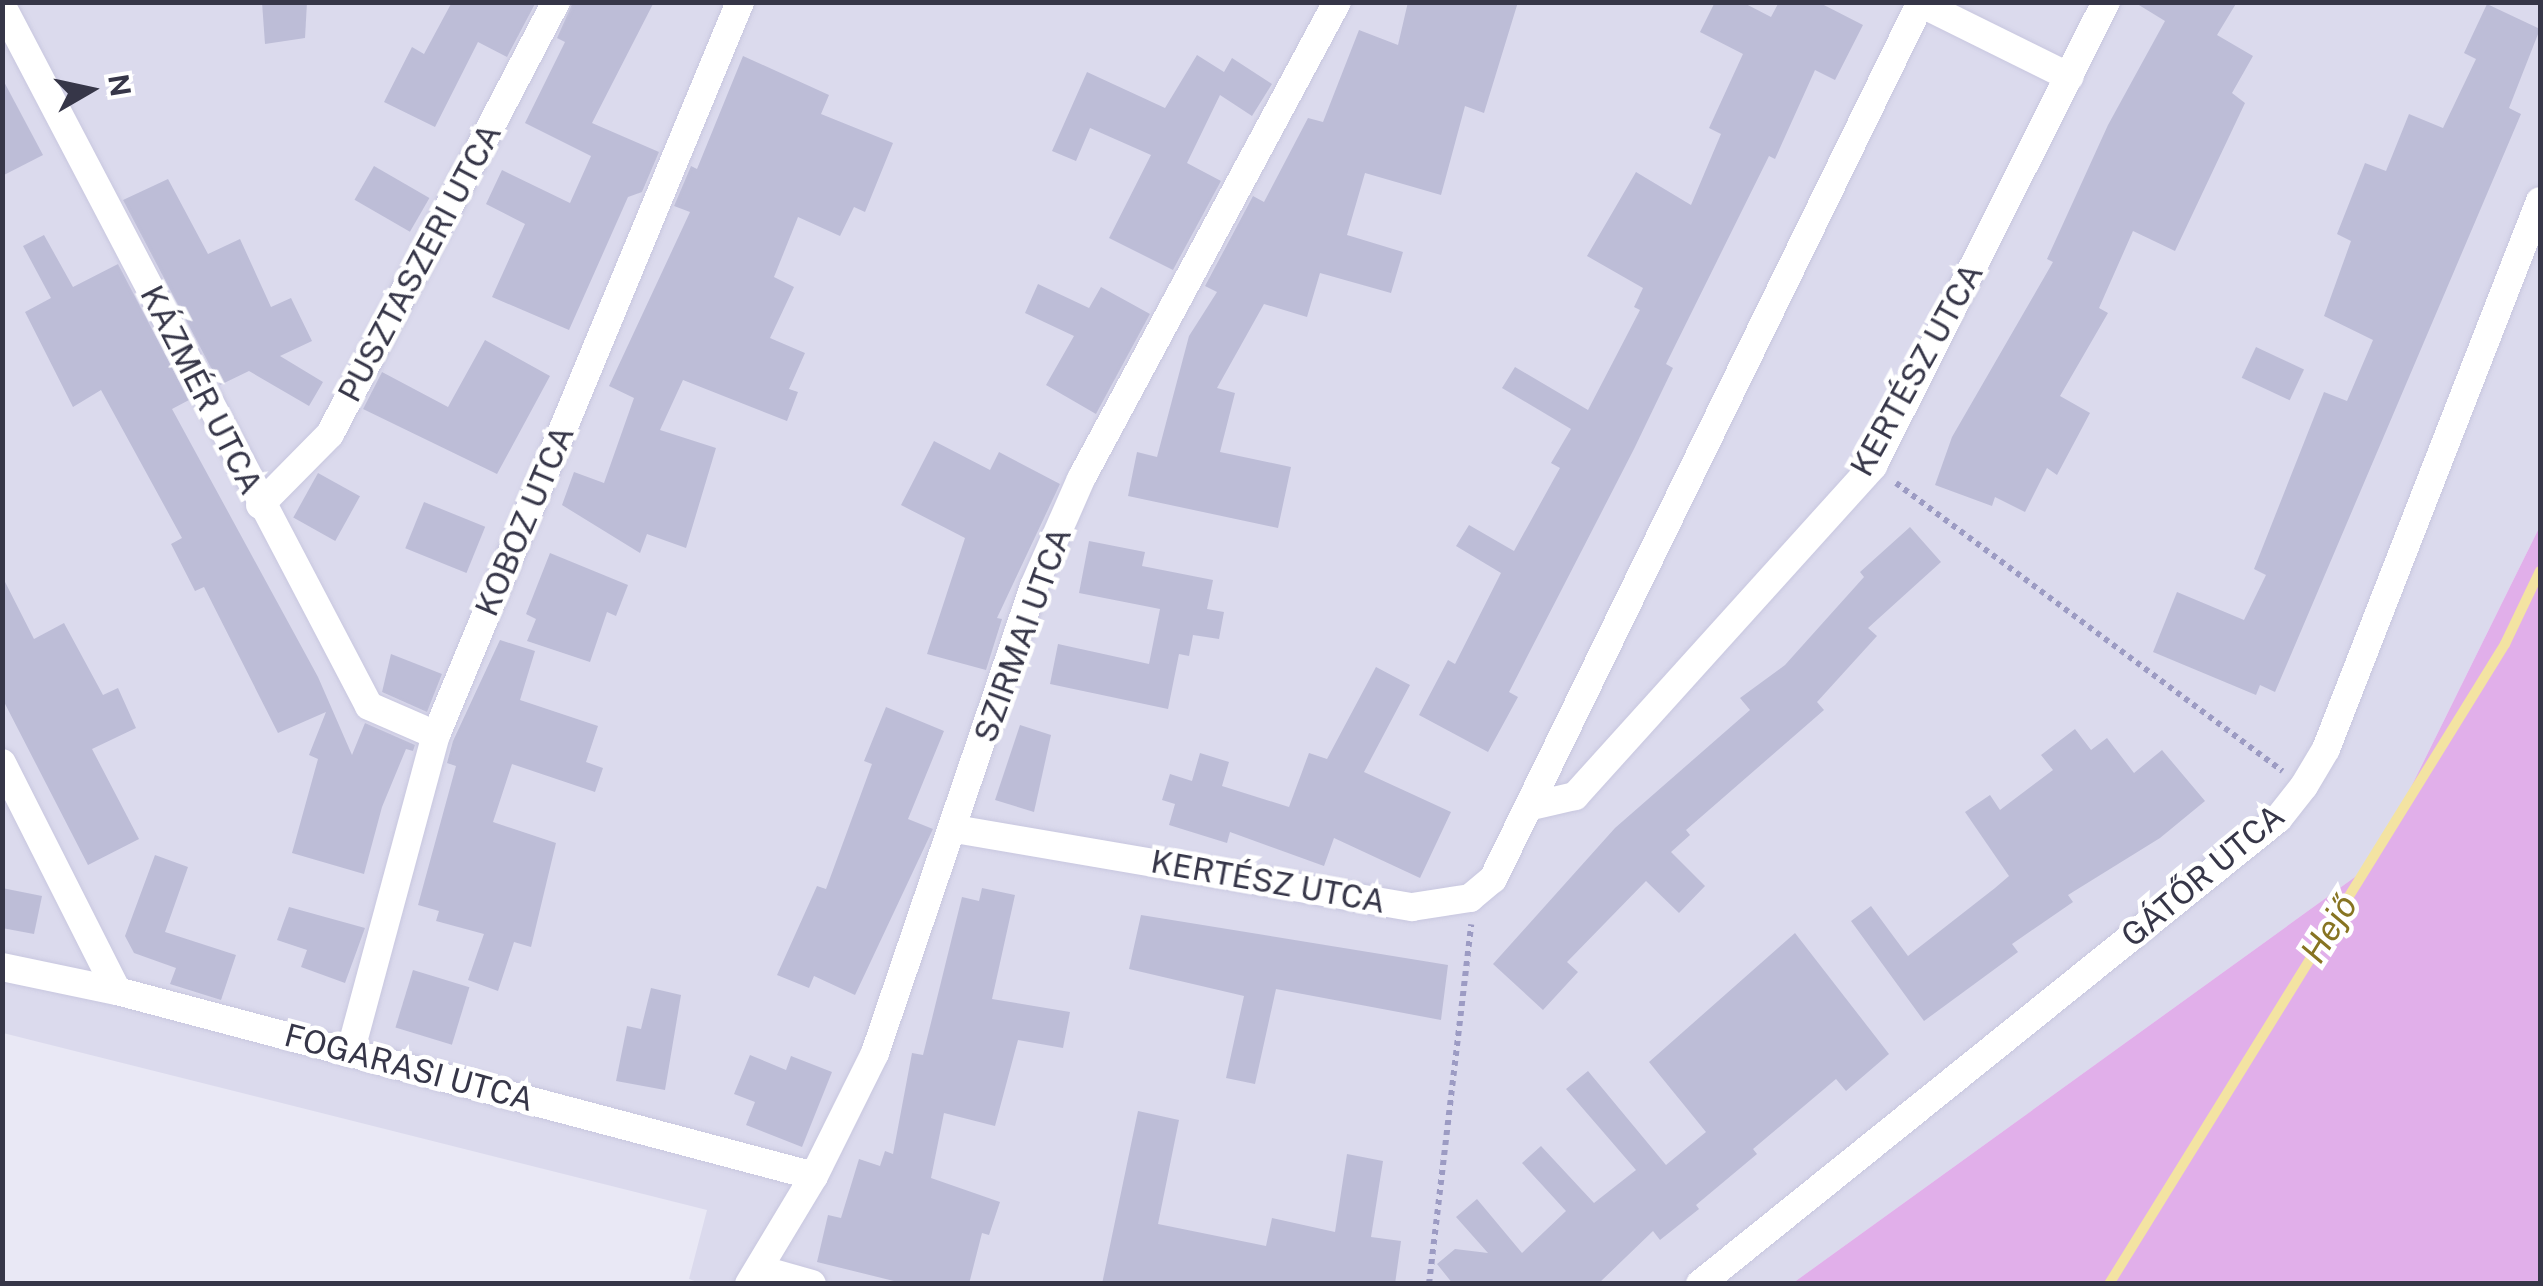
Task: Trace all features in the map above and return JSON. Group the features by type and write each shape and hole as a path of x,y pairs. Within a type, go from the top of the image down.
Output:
{"street":[{"name":"PUSZTASZERI UTCA","path":"260,505 330,434 556,2"},
{"name":"KOBOZ UTCA","path":"350,1053 436,734 740,2"},
{"name":"SZIRMAI UTCA","path":"754,1276 814,1176 875,1054 956,828 1034,586 1081,479 1336,2"},
{"name":"KERTÉSZ UTCA","path":"1532,806 1575,796 1873,466 2106,2"},
{"path":"1470,898 1492,879 1532,806 1919,3 2070,76"},
{"name":"KÁZMÉR UTCA","path":"2,6 260,505 369,706 436,734"},
{"name":"GÁTŐR UTCA","path":"1700,1284 2278,819 2304,786 2326,749 2540,202"},
{"path":"2,763 118,991"},
{"name":"KERTÉSZ UTCA","path":"956,828 1412,907 1470,898"},
{"name":"FOGARASI UTCA","path":"2,967 118,991 814,1176"},
{"path":"754,1276 812,1284"}],"path":[{"path":"1873,466 2304,786"},
{"path":"1430,1284 1473,952 1470,898"}],"shaded area":[{"path":"3,3 2540,3 2540,526 2373,864 1793,1283 700,1283 689,1279 707,1210 3,1033"},
{"path":"2540,526 2540,1283 1793,1283 2373,864"}],"building":[{"path":"262,2 307,2 305,38 265,44"},
{"path":"452,2 536,2 507,57 478,42 435,127 384,102 412,47 424,54"},
{"path":"573,2 654,2 592,123 659,152 642,192 628,197 569,330 492,297 525,224 486,204 502,170 570,203 591,156 525,123 565,42 557,38"},
{"path":"1408,2 1518,2 1484,113 1465,106 1441,195 1365,173 1347,235 1403,252 1391,293 1320,273 1307,317 1264,304 1217,388 1235,393 1220,452 1291,467 1278,528 1128,496 1137,452 1157,457 1189,336 1217,292 1205,286 1253,196 1264,202 1308,118 1323,122 1359,30 1398,45"},
{"path":"1715,2 1742,2 1771,17 1779,2 1818,2 1863,25 1835,80 1815,70 1775,159 1769,156 1666,364 1673,368 1634,449 1509,692 1518,697 1488,752 1419,715 1448,660 1455,664 1501,573 1456,546 1469,525 1514,551 1560,468 1551,463 1571,429 1502,388 1515,367 1588,410 1640,310 1634,307 1643,288 1587,256 1636,172 1691,205 1721,134 1709,128 1743,54 1700,32"},
{"path":"2134,2 2237,2 2217,35 2253,56 2232,93 2245,103 2175,251 2133,231 2099,308 2108,313 2060,396 2090,413 2057,475 2047,468 2025,512 1995,497 1992,506 1935,485 1952,437 2053,262 2047,259 2108,125 2165,21"},
{"path":"2487,4 2540,29 2509,108 2521,114 2275,692 2260,685 2256,695 2153,652 2177,592 2244,620 2266,575 2254,569 2324,392 2347,401 2373,340 2324,316 2351,241 2337,234 2365,163 2386,171 2409,114 2443,128 2476,59 2464,53"},
{"path":"1197,55 1224,72 1232,58 1272,84 1252,116 1220,95 1187,163 1221,181 1173,270 1109,238 1151,155 1090,128 1076,161 1052,151 1087,72 1165,108"},
{"path":"743,56 829,95 821,114 893,143 865,212 854,207 840,236 798,217 774,277 794,287 770,338 805,353 789,389 798,392 787,421 683,380 660,430 716,448 686,548 647,534 640,553 562,505 574,472 604,483 634,398 609,386 690,212 674,206 691,166 697,169"},
{"path":"2,78 43,155 2,176"},
{"path":"374,166 429,198 410,232 354,200"},
{"path":"168,179 208,254 240,239 271,307 291,298 312,341 280,356 323,382 309,406 249,371 220,385 123,200"},
{"path":"44,235 73,287 118,264 189,400 172,409 318,677 352,755 365,723 415,745 413,751 406,749 382,807 364,874 292,853 318,759 309,755 326,712 278,733 204,587 195,591 171,544 182,538 101,390 73,407 25,312 51,298 23,246"},
{"path":"1038,284 1089,308 1101,287 1150,314 1096,414 1046,385 1074,336 1025,313"},
{"path":"485,340 550,376 497,474 363,409 382,372 448,407"},
{"path":"2256,347 2304,369 2290,400 2242,378"},
{"path":"934,441 990,470 999,452 1060,484 997,618 1002,619 986,670 927,654 965,538 901,505"},
{"path":"318,473 360,496 335,541 293,518"},
{"path":"424,502 485,527 466,573 405,548"},
{"path":"1910,527 1941,562 1868,628 1877,636 1817,702 1824,710 1686,830 1690,835 1671,852 1705,886 1679,913 1646,881 1567,962 1578,972 1543,1010 1493,964 1615,828 1750,710 1740,698 1785,665 1864,577 1860,572"},
{"path":"1089,541 1145,552 1142,566 1213,580 1207,609 1224,612 1219,639 1193,635 1189,656 1179,654 1168,709 1050,684 1058,644 1149,664 1160,609 1079,593"},
{"path":"550,553 628,585 616,616 607,612 590,662 527,641 536,619 526,614"},
{"path":"2,576 34,639 64,623 103,695 118,688 136,728 92,749 139,839 88,865 2,698"},
{"path":"500,640 535,651 520,700 598,726 586,762 603,768 595,792 512,764 493,822 556,843 531,947 514,942 498,991 468,980 484,934 436,921 439,911 418,905 456,766 447,763 453,741"},
{"path":"391,654 442,674 427,712 382,692"},
{"path":"1376,667 1410,685 1364,772 1451,812 1420,878 1334,838 1324,866 1230,832 1227,843 1169,825 1175,804 1162,800 1170,774 1192,781 1200,753 1229,762 1222,786 1289,807 1309,753 1327,759"},
{"path":"886,707 944,731 908,819 933,829 855,995 814,976 809,988 777,975 817,886 826,889 872,764 864,761"},
{"path":"1020,725 1051,735 1034,812 995,800"},
{"path":"2075,729 2091,750 2107,738 2134,773 2162,750 2205,801 2160,838 2068,895 2073,902 2012,944 2018,952 1924,1021 1851,921 1871,906 1908,956 2009,876 1965,812 1990,795 2000,810 2053,770 2041,755"},
{"path":"155,855 188,867 165,932 236,955 221,1000 170,984 176,968 134,953 125,936"},
{"path":"2,888 42,896 34,934 2,928"},
{"path":"982,888 1015,895 992,999 1070,1012 1063,1048 1018,1040 995,1126 944,1113 931,1178 1000,1202 989,1235 982,1233 969,1284 906,1284 817,1262 828,1215 841,1218 859,1159 880,1166 885,1151 893,1154 912,1053 923,1055 962,897 979,901"},
{"path":"289,907 365,928 345,983 301,967 307,950 277,940"},
{"path":"1141,915 1448,965 1441,1020 1276,989 1255,1084 1226,1078 1244,996 1129,969"},
{"path":"1795,933 1889,1054 1846,1091 1836,1079 1753,1149 1757,1154 1696,1205 1699,1209 1660,1240 1653,1231 1598,1284 1453,1284 1437,1264 1455,1249 1488,1253 1456,1217 1477,1199 1522,1253 1566,1211 1522,1163 1541,1146 1594,1203 1636,1170 1566,1089 1588,1071 1666,1165 1706,1132 1649,1062"},
{"path":"413,970 469,987 452,1045 395,1027"},
{"path":"651,988 681,995 665,1090 616,1081 627,1026 641,1029"},
{"path":"750,1055 786,1070 791,1056 832,1072 802,1147 746,1125 755,1102 734,1094"},
{"path":"1138,1111 1179,1120 1158,1224 1266,1246 1272,1218 1335,1232 1347,1154 1383,1161 1371,1237 1401,1241 1395,1284 1102,1284"}],"waterway":[{"name":"Hejő","path":"2109,1284 2505,644 2540,571"}]}
